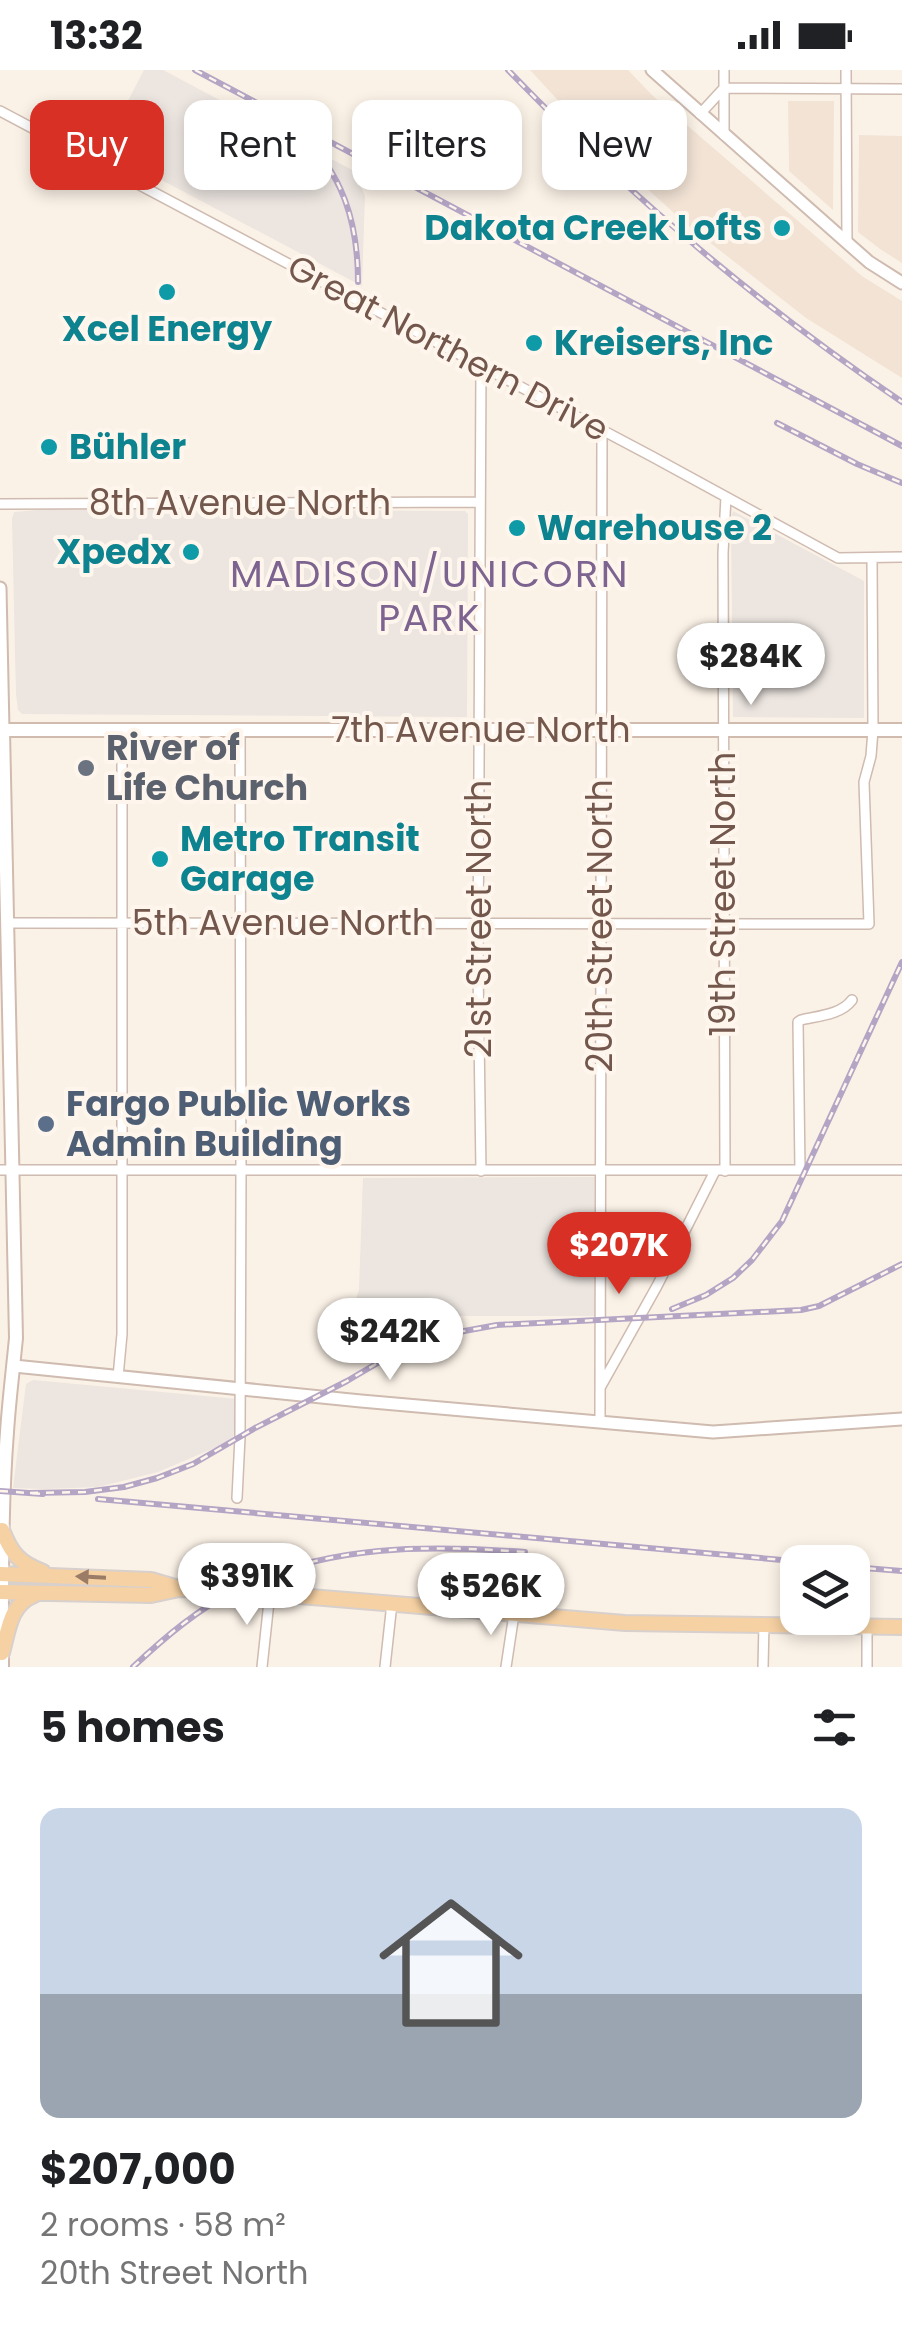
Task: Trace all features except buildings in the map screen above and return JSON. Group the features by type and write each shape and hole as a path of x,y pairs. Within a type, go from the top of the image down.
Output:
{"main road":[{"name":"7th Avenue North","path":"2,730 902,730"},
{"path":"1,1655 7,1366 16,1338 7,1170 8,923 2,730"},
{"path":"1,1531 19,1561 53,1576"},
{"path":"0,1574 152,1580 180,1589"},
{"path":"1,1592 270,1592 625,1623 780,1624"},
{"path":"1,1655 15,1610 24,1599 40,1593"},
{"path":"870,1626 902,1627"}],"street":[{"path":"652,70 868,262 902,283"},
{"path":"724,70 724,135"},
{"path":"846,70 847,241"},
{"path":"700,114 724,88 902,89"},
{"name":"Great Northern Drive","path":"0,111 838,558 902,558"},
{"name":"21st Street North","path":"481,366 481,1171"},
{"name":"20th Street North","path":"600,1422 602,430"},
{"name":"19th Street North","path":"600,1389 720,1171 726,497"},
{"name":"8th Avenue North","path":"0,504 480,502"},
{"path":"872,558 874,730"},
{"path":"0,588 2,730"},
{"path":"118,1377 122,1334 122,729"},
{"path":"237,1498 240,729"},
{"name":"5th Avenue North","path":"8,923 869,924 864,782 874,730"},
{"path":"800,1170 798,1022 840,1010 852,1000"},
{"path":"7,1170 902,1170"},
{"path":"7,1366 713,1432 902,1418"},
{"path":"262,1667 270,1592"},
{"path":"385,1667 392,1603"},
{"path":"506,1667 514,1614"},
{"path":"764,1624 764,1667"},
{"path":"867,1667 868,1635"}],"shaded area":[{"path":"144,70 163,70 220,100 184,100 184,190 332,190 332,159 352,170 352,190 362,190 365,196 362,286 164,181 164,100 128,100"},
{"path":"530,70 628,70 658,100 558,100"},
{"path":"788,101 834,101 833,210 789,171"},
{"path":"687,125 862,276 902,301 902,378 806,318 649,190 687,190"},
{"path":"859,135 902,136 902,263 858,232"},
{"path":"465,511 467,717 22,714 16,694 12,519 14,512"},
{"path":"733,511 864,581 864,718 733,717"},
{"path":"594,1177 595,1316 400,1316 395,1333 348,1330 359,1289 363,1178"},
{"path":"33,1380 237,1399 233,1440 158,1472 98,1487 13,1488 26,1384"}],"railway":[{"path":"195,70 902,446"},
{"path":"508,70 600,161 696,246 797,327 902,402"},
{"path":"332,173 351,219 358,282"},
{"path":"777,423 902,483"},
{"path":"672,1309 733,1278 782,1221 902,962"},
{"path":"30,1493 85,1492 157,1478 193,1464 381,1361 437,1336 497,1325 801,1310 819,1306 902,1264"},
{"path":"0,1491 43,1494"},
{"path":"98,1499 780,1560"},
{"path":"133,1667 210,1605 272,1574 307,1563 415,1549 525,1552"},
{"path":"870,1568 902,1571"}],"place":[{"name":"Dakota Creek Lofts","path":"782,228"},
{"name":"Xcel Energy","path":"167,292"},
{"name":"Kreisers, Inc","path":"534,343"},
{"name":"Bühler","path":"49,447"},
{"name":"Warehouse 2","path":"517,528"},
{"name":"Xpedx","path":"191,552"},
{"name":"River of Life Church","path":"86,768"},
{"name":"Metro Transit Garage","path":"160,859"},
{"name":"Fargo Public Works Admin Building","path":"46,1124"}],"district":[{"name":"MADISON/UNICORN PARK","path":"430,596"}]}
